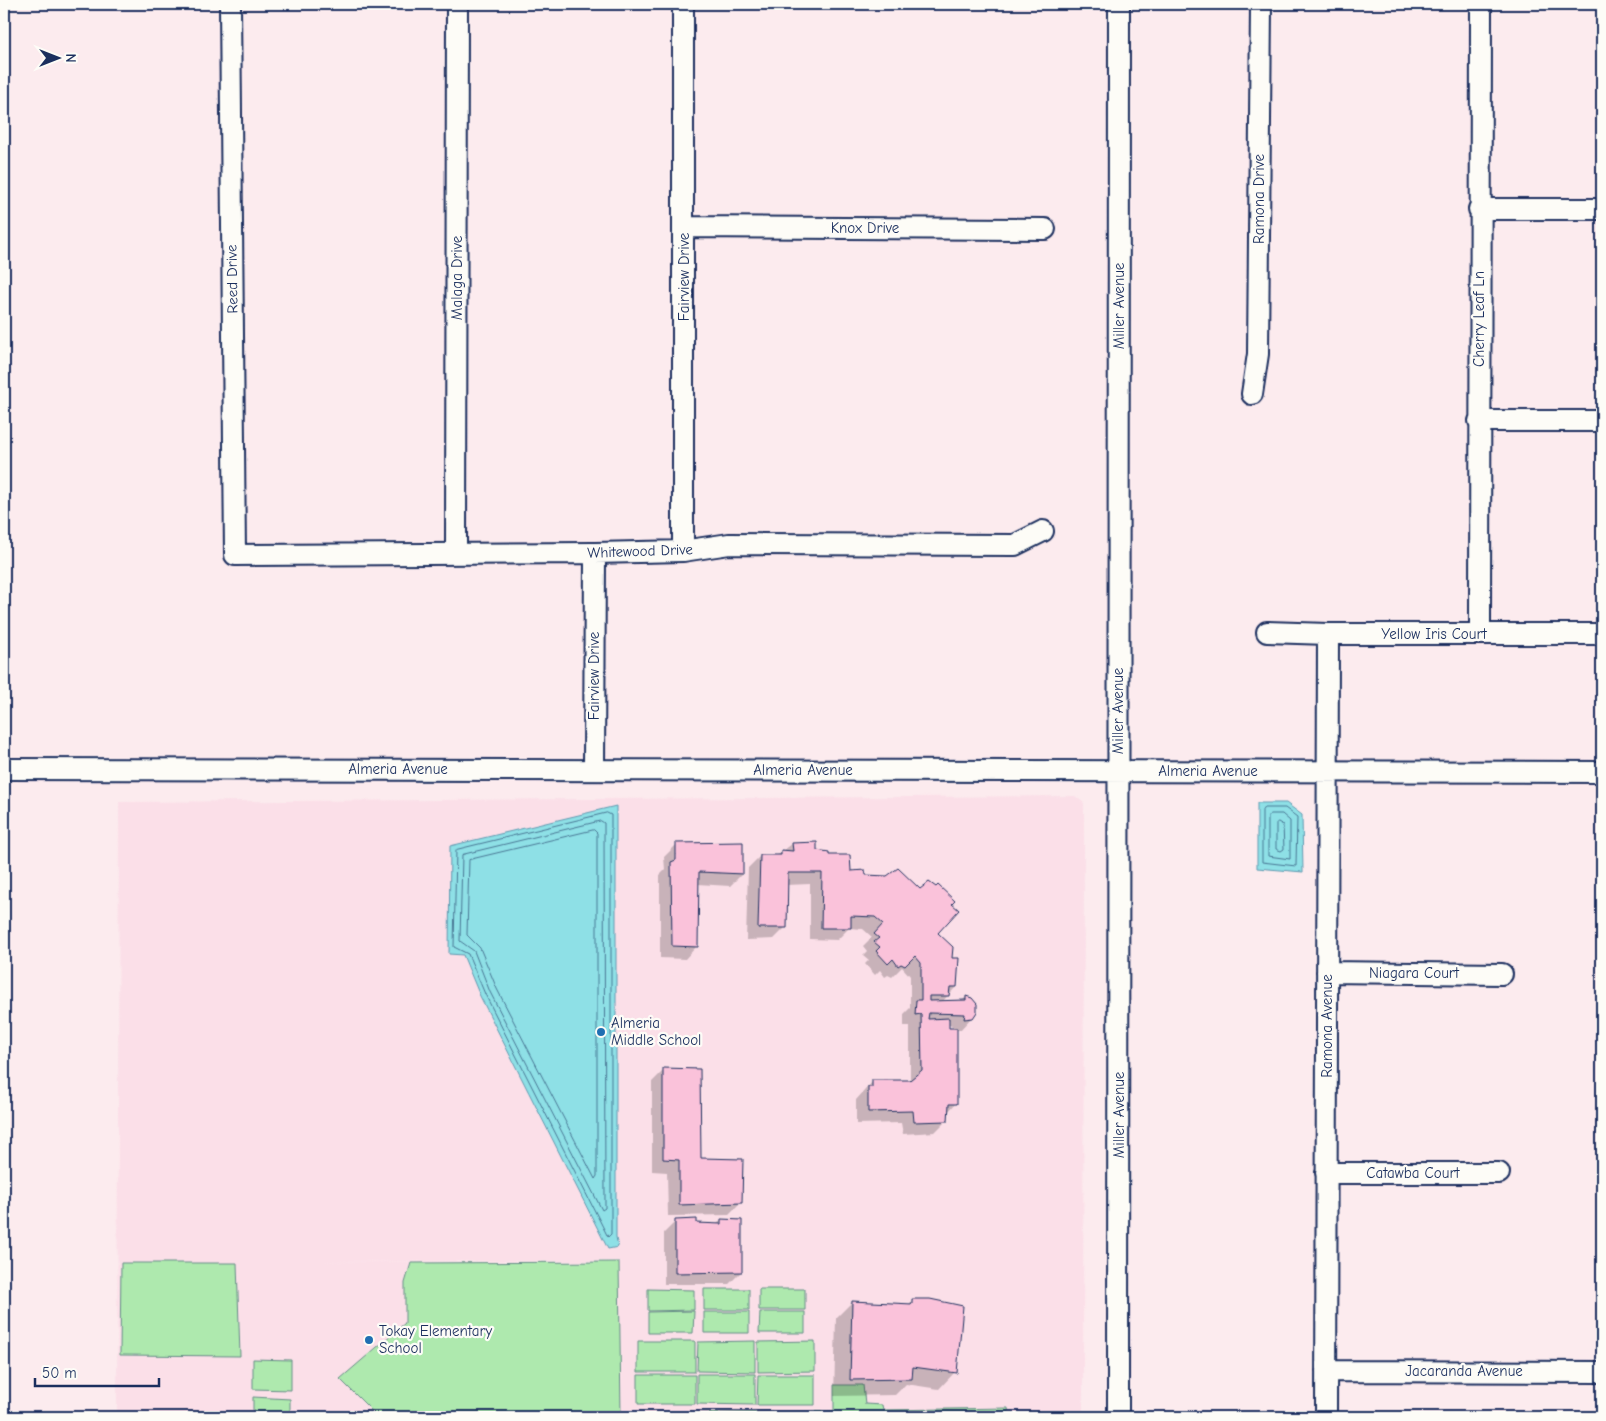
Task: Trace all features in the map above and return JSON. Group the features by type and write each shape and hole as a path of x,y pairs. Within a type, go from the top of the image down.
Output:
{"street":[{"name":"Reed Drive","path":"230,4 235,555"},
{"name":"Malaga Drive","path":"456,552 457,4"},
{"name":"Fairview Drive","path":"683,4 683,551"},
{"name":"Miller Avenue","path":"1118,1417 1120,4"},
{"name":"Ramona Drive","path":"1252,394 1258,354 1261,4"},
{"name":"Cherry Leaf Ln","path":"1480,634 1479,209 1481,4"},
{"path":"1479,209 1602,209"},
{"name":"Knox Drive","path":"684,227 1046,229"},
{"path":"1479,421 1602,421"},
{"name":"Whitewood Drive","path":"235,555 456,552 595,553 683,551 729,544 1015,545 1043,531"},
{"name":"Fairview Drive","path":"594,769 595,553"},
{"name":"Yellow Iris Court","path":"1267,632 1328,634 1602,634"},
{"name":"Ramona Avenue","path":"1326,1417 1326,772 1328,634"},
{"name":"Almeria Avenue","path":"4,769 1602,772"},
{"name":"Niagara Court","path":"1327,972 1502,974"},
{"name":"Catawba Court","path":"1326,1173 1499,1173"},
{"name":"Jacaranda Avenue","path":"1326,1371 1602,1372"}],"shaded area":[{"name":"Almeria Middle School","path":"1075,796 1084,803 1083,1417 117,1417 119,802","holes":["619,1261 620,1262 313,1262"]}],"green space":[{"path":"619,1262 621,1417 378,1417 340,1379 405,1323 405,1283 411,1263"},
{"path":"121,1263 237,1263 240,1356 120,1355"},
{"path":"648,1289 694,1290 694,1310 648,1311"},
{"path":"704,1289 749,1289 749,1310 704,1310"},
{"path":"759,1289 805,1289 805,1310 759,1310"},
{"path":"694,1311 693,1333 648,1333 648,1312"},
{"path":"704,1312 749,1312 749,1333 704,1333"},
{"path":"760,1312 805,1312 805,1333 759,1333"},
{"path":"638,1341 695,1341 695,1372 638,1372"},
{"path":"755,1341 755,1372 697,1371 698,1342"},
{"path":"815,1341 815,1371 758,1372 758,1342"},
{"path":"253,1359 291,1360 291,1390 253,1389"},
{"path":"697,1374 755,1374 755,1405 697,1404"},
{"path":"638,1375 695,1375 695,1404 638,1404"},
{"path":"758,1375 815,1375 815,1405 757,1405"},
{"path":"834,1385 863,1385 865,1404 882,1405 883,1410 1008,1408 1009,1417 627,1417 627,1415 834,1411"},
{"path":"253,1397 290,1399 290,1417 253,1417"}],"water":[{"path":"1257,803 1286,803 1302,815 1303,872 1257,868"},
{"path":"616,806 616,1237 618,1247 608,1249 480,996 463,955 449,954 450,846"}],"building":[{"path":"743,842 743,874 699,872 698,947 672,946 671,862 676,860 676,843"},
{"path":"817,842 817,850 829,852 829,855 850,855 851,871 865,870 866,875 887,876 898,868 920,889 929,882 936,887 938,885 955,901 952,904 959,910 938,933 953,947 952,958 959,958 957,987 950,987 949,996 929,996 929,1001 966,1000 966,996 972,998 977,1004 977,1012 973,1018 964,1019 965,1014 929,1013 928,1019 949,1018 949,1028 957,1028 957,1104 949,1104 948,1121 914,1122 913,1111 868,1112 868,1087 872,1087 872,1080 910,1080 922,1070 921,1014 915,1015 916,1000 921,1000 921,963 915,956 905,966 901,964 898,966 893,959 888,964 876,951 880,947 874,942 879,938 874,934 883,924 875,917 851,916 851,928 821,928 822,873 788,873 787,928 758,928 760,855 781,855 781,850 793,851 792,843"},
{"path":"663,1068 700,1069 701,1158 743,1159 742,1203 679,1205 679,1160 663,1159"},
{"path":"697,1219 697,1223 721,1224 721,1219 742,1220 742,1272 675,1273 675,1220"},
{"path":"912,1299 930,1299 963,1306 957,1373 913,1367 912,1379 850,1380 852,1301 912,1304"}],"place":[{"name":"Almeria Middle School","path":"601,1032"},
{"name":"Tokay Elementary School","path":"369,1340"}]}
